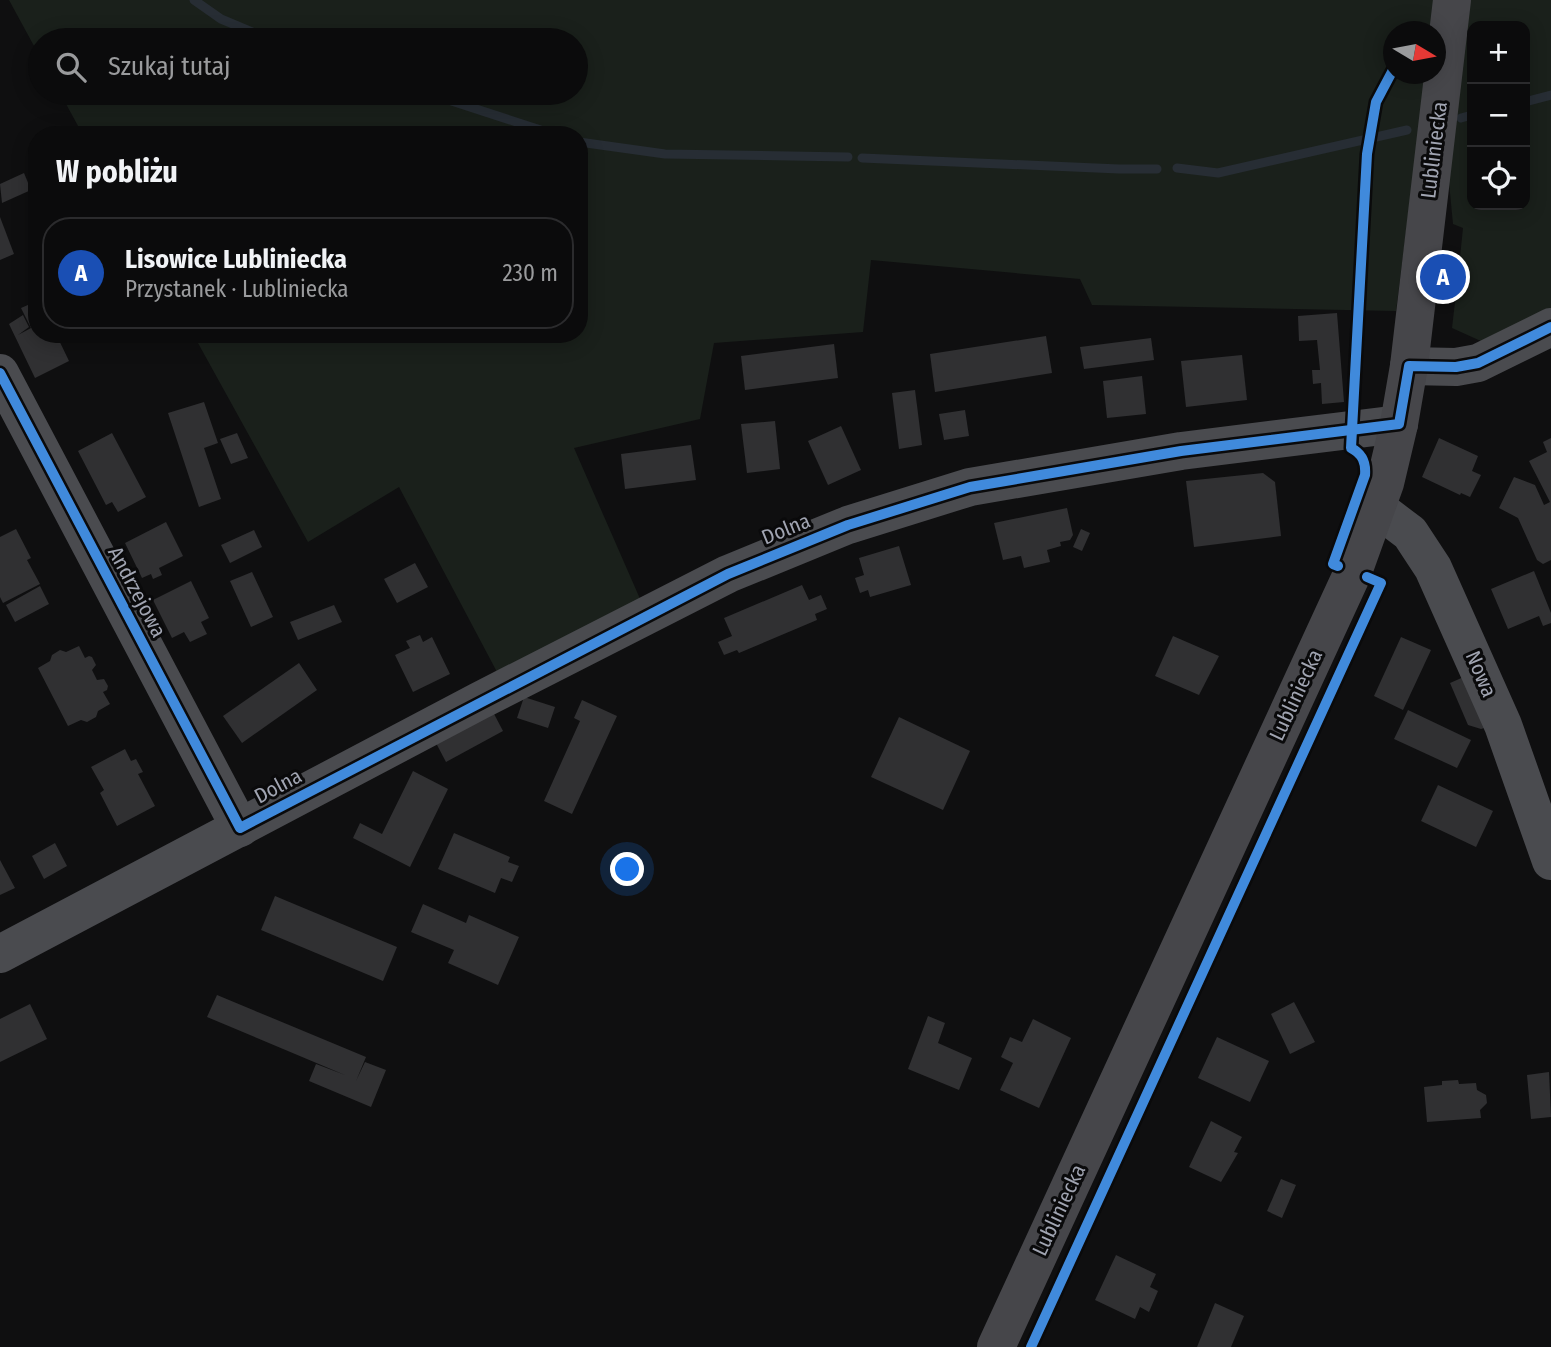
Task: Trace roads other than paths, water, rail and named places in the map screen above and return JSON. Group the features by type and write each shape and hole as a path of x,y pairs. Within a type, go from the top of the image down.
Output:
{"main road":[{"name":"Lubliniecka","path":"996,1347 1353,572 1377,508 1399,424 1409,366 1452,0"}],"street":[{"path":"1409,366 1456,367 1478,363 1551,327"},
{"name":"Andrzejowa","path":"0,373 240,828"},
{"name":"Dolna","path":"0,954 728,574 848,525 970,487 1181,452 1399,424"},
{"name":"Nowa","path":"1377,508 1410,533 1419,544 1438,580 1503,725 1551,861"}],"waterway":[{"path":"194,0 221,19 242,28"},
{"path":"1530,101 1551,95"},
{"path":"464,105 528,126"},
{"path":"1461,118 1467,116"},
{"path":"1177,168 1218,173 1407,130"},
{"path":"588,143 665,154 848,157"},
{"path":"862,158 1157,169"}],"place":[{"name":"Lisowice Lubliniecka","path":"1443,277"}]}
